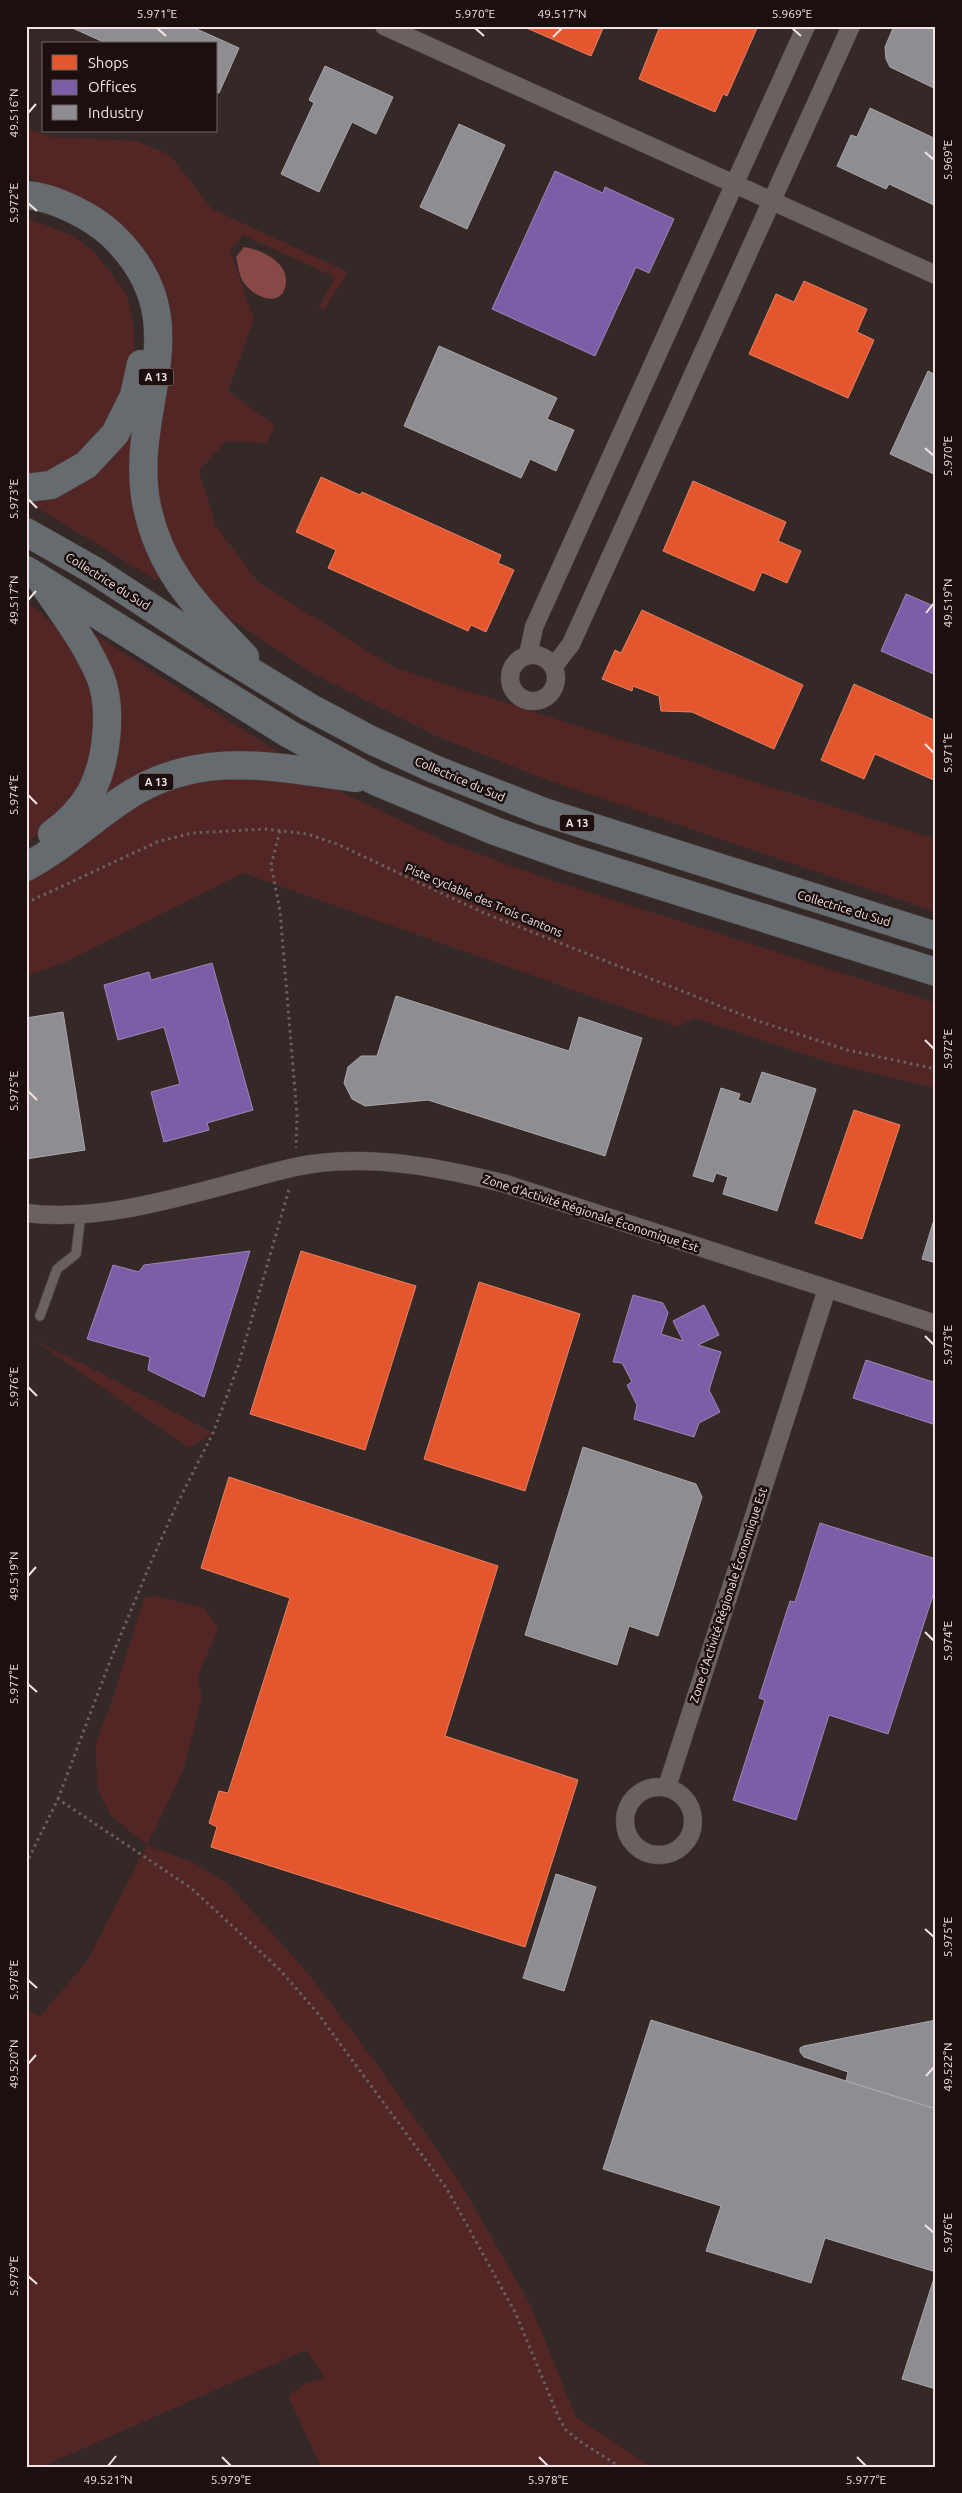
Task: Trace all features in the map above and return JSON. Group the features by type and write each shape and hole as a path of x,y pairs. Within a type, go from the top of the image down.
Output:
{"highway":[{"name":"A 13","path":"26,195 37,196 95,220 126,249 145,277 159,321 157,371 146,432 144,472 147,506 155,536 167,564 188,597 270,684"},
{"name":"A 13","path":"26,208 40,210 87,230 115,260 134,290 142,320 143,356 134,396 115,434 86,465 51,484 26,488"},
{"name":"Collectrice du Sud","path":"26,532 96,571 270,684 371,740 495,795 602,831 936,936"},
{"name":"A 13","path":"32,572 216,690 289,734 375,781 478,824 572,858 936,972"},
{"name":"A 13","path":"26,851 67,823 91,792 104,754 107,716 101,678 86,646 32,572"},
{"name":"A 13","path":"26,867 49,855 124,798 163,778 209,766 252,764 375,781"}],"street":[{"path":"384,26 936,274"},
{"path":"528,655 534,627 806,26"},
{"path":"554,666 571,644 851,26"},
{"path":"528,655 543,656 554,666 557,682 550,695 543,700 528,702 515,693 510,678 515,664 528,655"},
{"name":"Zone d'Activité Régionale Économique Est","path":"26,1212 40,1214 102,1212 181,1196 296,1167 368,1161 440,1168 506,1184 936,1324"},
{"name":"Zone d'Activité Régionale Économique Est","path":"667,1787 827,1289"}],"lane":[{"path":"40,1316 57,1270 76,1254 81,1213"}],"path":[{"name":"Piste cyclable des Trois Cantons","path":"26,903 157,842 192,833 266,829 307,834 337,844 484,912 758,1021 847,1050 936,1070"},
{"path":"26,1864 58,1799 112,1656 147,1571 176,1506 213,1433 238,1366 296,1167 297,1115 280,911 271,865 280,831"},
{"path":"58,1799 143,1854 191,1888 279,1969 316,2011 447,2189 516,2314 558,2416 566,2430 620,2467"}],"shaded area":[{"path":"26,128 52,137 136,141 170,155 212,209 348,272 324,310 319,307 335,277 243,235 230,250 254,319 228,391 275,426 266,443 226,441 199,471 216,526 258,582 395,668 936,839 936,912 550,781 434,735 314,674 218,611 176,560 155,495 159,416 168,379 172,344 169,308 140,245 111,220 26,175"},
{"path":"26,218 74,236 93,251 108,269 127,295 134,328 134,358 126,395 81,460 26,479"},
{"path":"244,247 264,253 282,268 286,281 281,295 275,298 262,297 249,289 244,283 236,257"},
{"path":"137,413 163,574 156,580 26,501"},
{"path":"26,603 37,609 74,644 100,716 85,788 62,816 26,843"},
{"path":"88,630 295,763 260,759 91,805 105,781"},
{"path":"211,775 285,778 335,789 446,842 548,879 936,1003 936,1088 838,1065 694,1018 678,1027 243,873 63,963 26,976 26,877 127,806"},
{"path":"34,1340 105,1375 213,1433 189,1448"},
{"path":"155,1596 205,1608 218,1629 198,1676 202,1698 183,1771 147,1845 111,1816 97,1788 96,1742 112,1701 144,1598"},
{"path":"147,1845 194,1863 227,1883 307,1972 376,2063 461,2184 530,2304 576,2417 652,2467 321,2467 288,2396 304,2384 324,2377 306,2350 41,2467 26,2467 26,2010 40,2016 87,1961"}],"building: Shops":[{"path":"522,26 604,26 591,56"},
{"path":"660,26 758,26 727,96 723,94 715,112 639,79"},
{"path":"804,281 867,309 857,332 874,340 848,398 749,354 776,294 794,302"},
{"path":"321,477 360,495 362,492 501,555 498,563 514,570 486,632 471,625 468,631 328,568 336,550 296,532"},
{"path":"693,481 786,522 778,541 801,551 787,583 762,572 754,591 663,551"},
{"path":"642,610 803,685 774,749 692,712 661,711 659,696 633,686 632,691 602,679 615,650 621,653"},
{"path":"854,684 936,721 936,781 875,754 864,779 821,760"},
{"path":"854,1110 900,1125 862,1239 815,1223"},
{"path":"301,1251 416,1286 365,1450 250,1414"},
{"path":"479,1282 580,1314 525,1491 424,1459"},
{"path":"229,1477 498,1566 445,1736 578,1780 525,1947 211,1847 217,1827 209,1823 219,1791 228,1793 290,1598 201,1568"}],"building: Offices":[{"path":"555,171 603,193 605,187 674,219 649,273 636,267 595,356 492,309"},
{"path":"906,594 936,607 936,675 881,651"},
{"path":"212,963 253,1110 207,1123 209,1130 164,1142 151,1092 180,1084 164,1027 118,1040 104,985 149,972 151,980"},
{"path":"250,1251 204,1397 148,1370 150,1357 87,1339 113,1265 139,1272 144,1265"},
{"path":"633,1295 663,1303 668,1313 661,1334 683,1341 673,1321 704,1305 719,1335 698,1345 721,1352 709,1390 720,1412 699,1423 694,1437 634,1419 637,1405 627,1385 632,1382 622,1363 613,1362"},
{"path":"866,1360 936,1383 936,1425 853,1398"},
{"path":"820,1523 936,1559 936,1586 888,1734 829,1715 796,1820 733,1800 765,1700 759,1698 790,1601 795,1602"}],"building: Industry":[{"path":"68,26 190,26 239,48 219,93 218,42 104,42"},
{"path":"894,26 936,26 936,89 890,67 886,59 885,47"},
{"path":"325,66 393,97 376,134 352,122 319,192 281,174 314,103 309,100"},
{"path":"870,108 936,139 936,206 889,184 886,189 837,166 851,135 857,137"},
{"path":"459,124 505,145 467,229 420,207"},
{"path":"439,346 557,398 547,419 574,430 556,471 530,459 521,478 404,426"},
{"path":"928,371 936,375 936,475 890,454"},
{"path":"396,996 569,1051 579,1017 642,1038 605,1156 428,1100 365,1106 352,1099 344,1083 348,1067 361,1056 377,1056"},
{"path":"63,1012 85,1150 26,1159 26,1018"},
{"path":"762,1072 816,1089 777,1211 723,1194 728,1177 716,1173 713,1182 693,1176 721,1088 740,1094 738,1100 751,1104"},
{"path":"936,1213 936,1263 922,1259"},
{"path":"583,1447 696,1484 702,1497 658,1636 629,1626 617,1665 525,1635"},
{"path":"556,1874 596,1887 564,1991 523,1978"},
{"path":"651,2020 936,2109 936,2272 825,2238 811,2283 706,2251 721,2206 603,2169"},
{"path":"936,2020 936,2109 846,2081 848,2072 804,2057 800,2052 800,2048 804,2046"},
{"path":"936,2272 936,2389 902,2379"}]}
